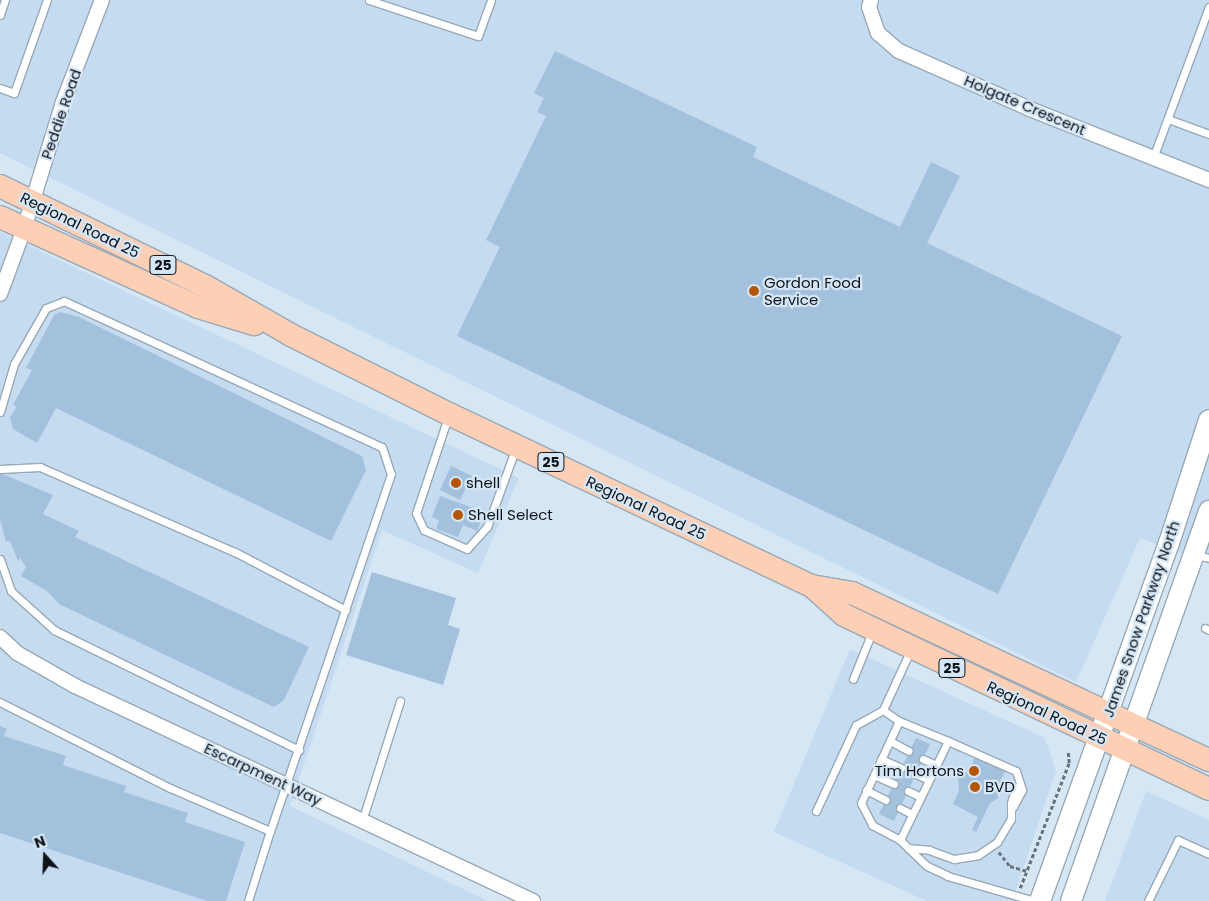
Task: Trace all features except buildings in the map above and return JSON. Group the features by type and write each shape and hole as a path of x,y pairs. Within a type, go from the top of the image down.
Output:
{"main road":[{"name":"Regional Road 25","path":"0,186 207,287 291,335 516,446 812,586 852,593 1209,760"},
{"name":"Regional Road 25","path":"0,216 198,307 291,335"},
{"name":"James Snow Parkway North","path":"1040,901 1108,713 1209,420"},
{"name":"James Snow Parkway North","path":"1071,901 1133,724 1201,556 1209,511"},
{"name":"Regional Road 25","path":"812,586 844,616 1209,789"}],"street":[{"name":"Peddie Road","path":"24,228 63,102 102,0"},
{"name":"Holgate Crescent","path":"871,0 869,6 878,33 899,51 1030,109 1209,180"},
{"path":"0,294 24,228"},
{"name":"Escarpment Way","path":"0,637 17,653 75,686 532,901"}],"lane":[{"path":"0,15 5,0"},
{"path":"0,88 14,93 46,0"},
{"path":"370,0 478,36 491,0"},
{"path":"1154,158 1209,7"},
{"path":"1168,119 1209,134"},
{"path":"0,412 14,364 46,308 64,301 382,447 391,474 248,901"},
{"path":"449,414 416,513 424,530 467,549 487,527 516,446"},
{"path":"0,468 40,466 235,552 346,610"},
{"path":"0,559 10,591 54,630 299,750"},
{"path":"853,679 873,629"},
{"path":"816,811 856,725 883,710 911,649"},
{"path":"0,702 170,788 270,831"},
{"path":"362,821 400,702"},
{"path":"883,710 900,720 1016,771 1020,785 1015,789 1011,803 1013,807 1011,819 993,845 978,855 954,859 928,850 908,848"},
{"path":"900,720 861,803 872,825 900,840 927,866 948,876 1035,901"},
{"path":"890,741 909,751"},
{"path":"900,840 948,742"},
{"path":"881,759 901,768"},
{"path":"924,759 936,765"},
{"path":"916,774 929,780"},
{"path":"874,775 894,784"},
{"path":"866,790 886,800"},
{"path":"908,791 921,797"},
{"path":"900,808 912,814"},
{"path":"1148,901 1178,840 1209,854"}],"path":[{"path":"1018,895 1069,762 1068,751"},
{"path":"993,845 1010,866 1027,871"}],"shaded area":[{"path":"0,0 1209,0 1209,564 1140,538 1076,682 0,153"},
{"path":"0,232 519,478 478,573 382,530 290,806 488,901 0,901"},
{"path":"850,649 1045,738 1056,771 1012,901 927,901 774,832"},
{"path":"1146,791 1209,820 1209,901 1105,901"}],"place":[{"name":"Gordon Food Service","path":"754,291"},
{"name":"shell","path":"456,483"},
{"name":"Shell Select","path":"458,515"},
{"name":"Tim Hortons","path":"974,771"},
{"name":"BVD","path":"975,787"}]}
